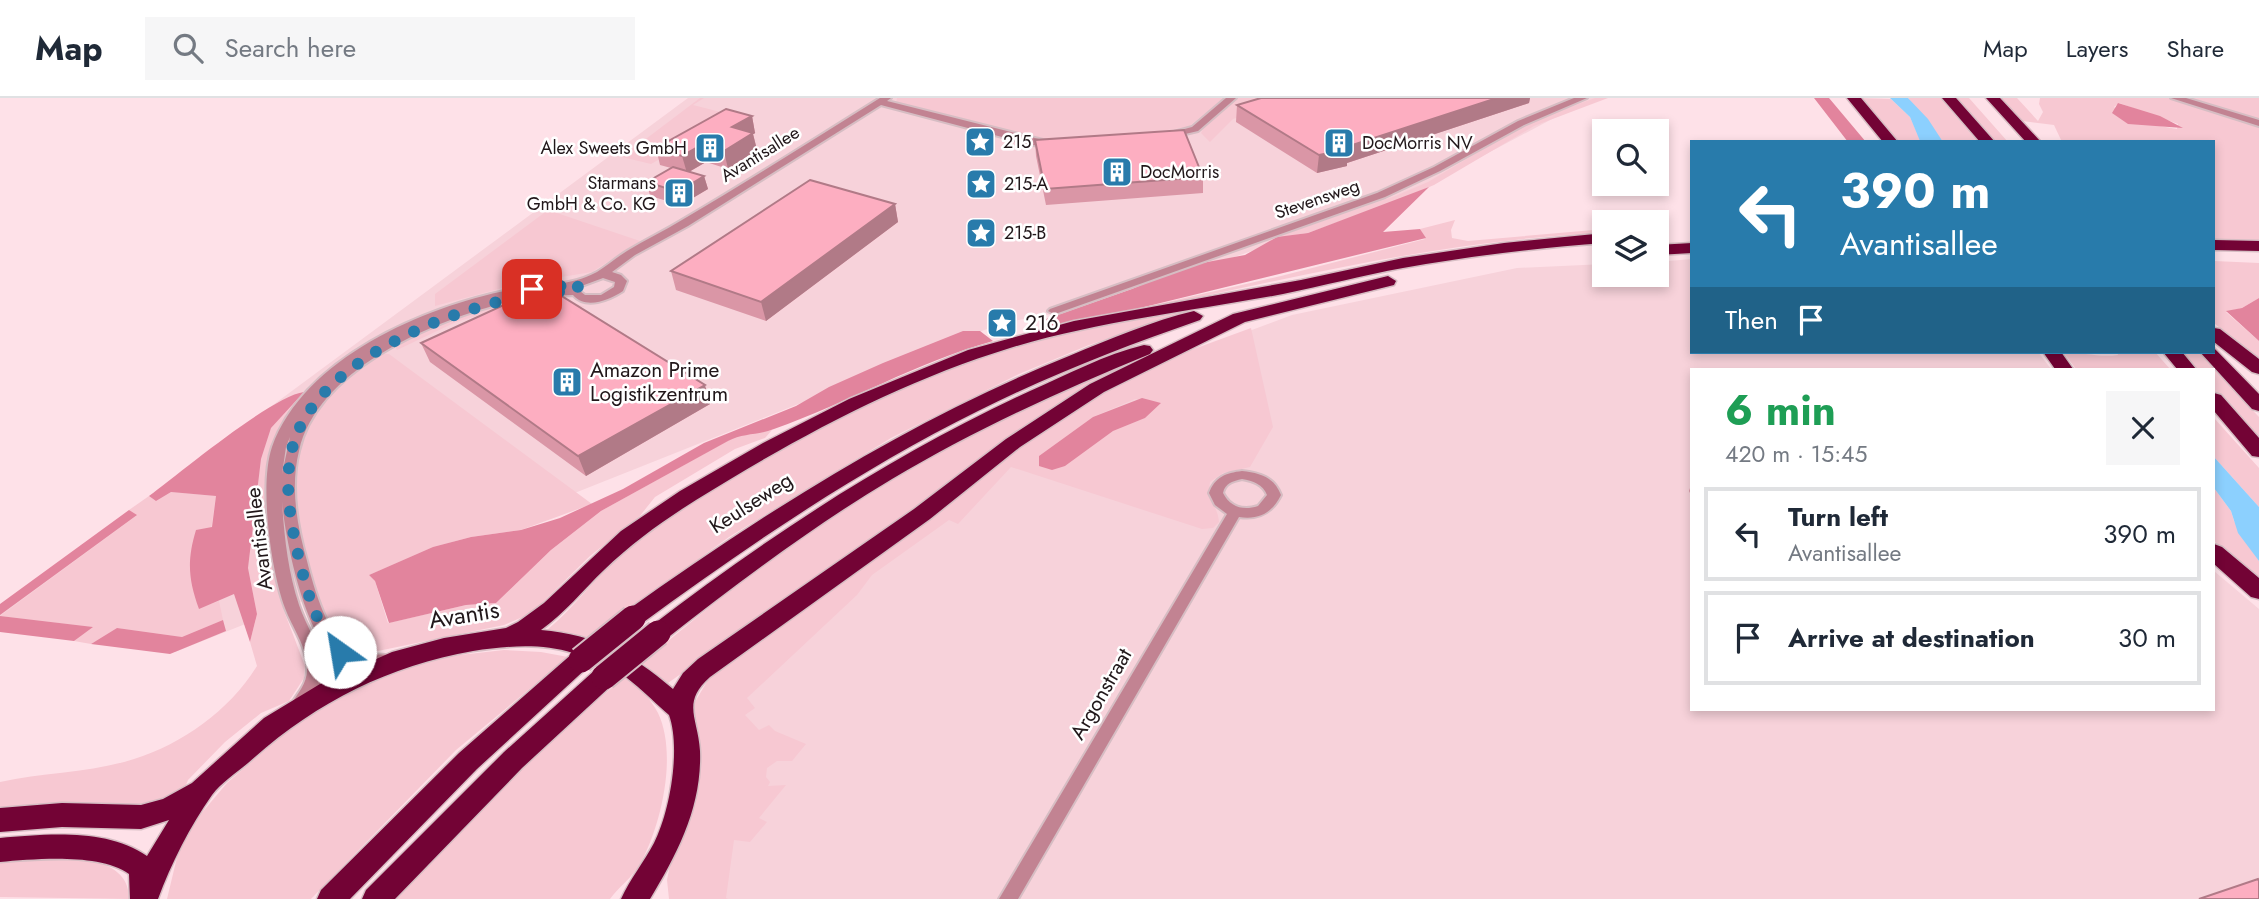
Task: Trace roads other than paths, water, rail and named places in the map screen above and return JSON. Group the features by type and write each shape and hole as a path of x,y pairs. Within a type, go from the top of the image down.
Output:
{"highway":[{"path":"1854,98 1889,140"},
{"path":"1949,98 1986,140"},
{"path":"1976,98 2014,140"},
{"path":"1993,98 2032,140"},
{"path":"1669,235 1690,234"},
{"path":"511,636 549,614 597,563 652,519 768,450 879,393 962,358 1009,342 1416,261 1592,240"},
{"path":"2215,244 2259,246"},
{"path":"1669,249 1690,248"},
{"path":"376,899 513,760 604,677 658,633 785,538 866,485 948,439 1095,369 1185,334 1239,318 1319,296 1413,276 1477,265 1592,253"},
{"path":"2215,256 2259,258"},
{"name":"Keulseweg","path":"331,899 468,761 581,660 719,555 775,518 868,460 949,416 1103,347 1287,288"},
{"path":"635,899 656,866 675,826 685,780 687,738 679,709 681,694 688,684 707,666 922,514 1021,437 1097,388 1239,318"},
{"path":"2215,333 2259,368"},
{"path":"2174,354 2186,368"},
{"path":"2211,354 2259,405"},
{"path":"2215,400 2259,451"},
{"path":"2215,553 2259,591"},
{"name":"Avantis","path":"144,899 156,866 204,786 258,737 287,716 329,691 392,661 444,647 511,636 563,641 614,657 636,671 679,709"},
{"path":"0,820 62,815 141,817 171,808 204,786"},
{"path":"0,850 52,847 125,857 137,863 144,872 144,899"}],"street":[{"path":"1155,137 1195,129 1231,98"},
{"name":"Stevensweg","path":"1054,311 1381,195 1437,169 1512,127 1583,98"},
{"path":"2176,98 2259,123"},
{"name":"Avantisallee","path":"392,661 356,659 340,652 327,635 313,604 295,542 289,502 291,455 298,433 311,410 341,379 401,338 446,318 487,304 577,287 631,253 661,238 882,100 1032,142 1067,144"},
{"name":"Avantisallee","path":"614,276 661,238"},
{"name":"Avantisallee","path":"577,287 579,296 586,299 608,296 622,284 614,276 600,275"},
{"name":"Avantisallee","path":"287,716 306,697 317,670 316,659 291,606 285,583 275,503 275,459 297,412 345,365 378,343 417,323 498,296 577,287"},
{"name":"Argonstraat","path":"1008,899 1235,512"},
{"path":"650,899 656,866"}],"water":[{"path":"1890,98 1908,98 1928,119 1942,140 1920,140 1910,117"},
{"path":"2215,458 2259,507 2259,561 2238,533 2231,511 2215,489"}],"place":[{"name":"215","path":"980,142"},
{"name":"DocMorris NV","path":"1339,143"},
{"name":"Alex Sweets GmbH","path":"710,148"},
{"name":"DocMorris","path":"1117,172"},
{"name":"215-A","path":"981,184"},
{"name":"Starmans GmbH & Co. KG","path":"679,193"},
{"name":"215-B","path":"981,233"},
{"name":"216","path":"1002,323"},
{"name":"Amazon Prime Logistikzentrum","path":"567,382"}]}
